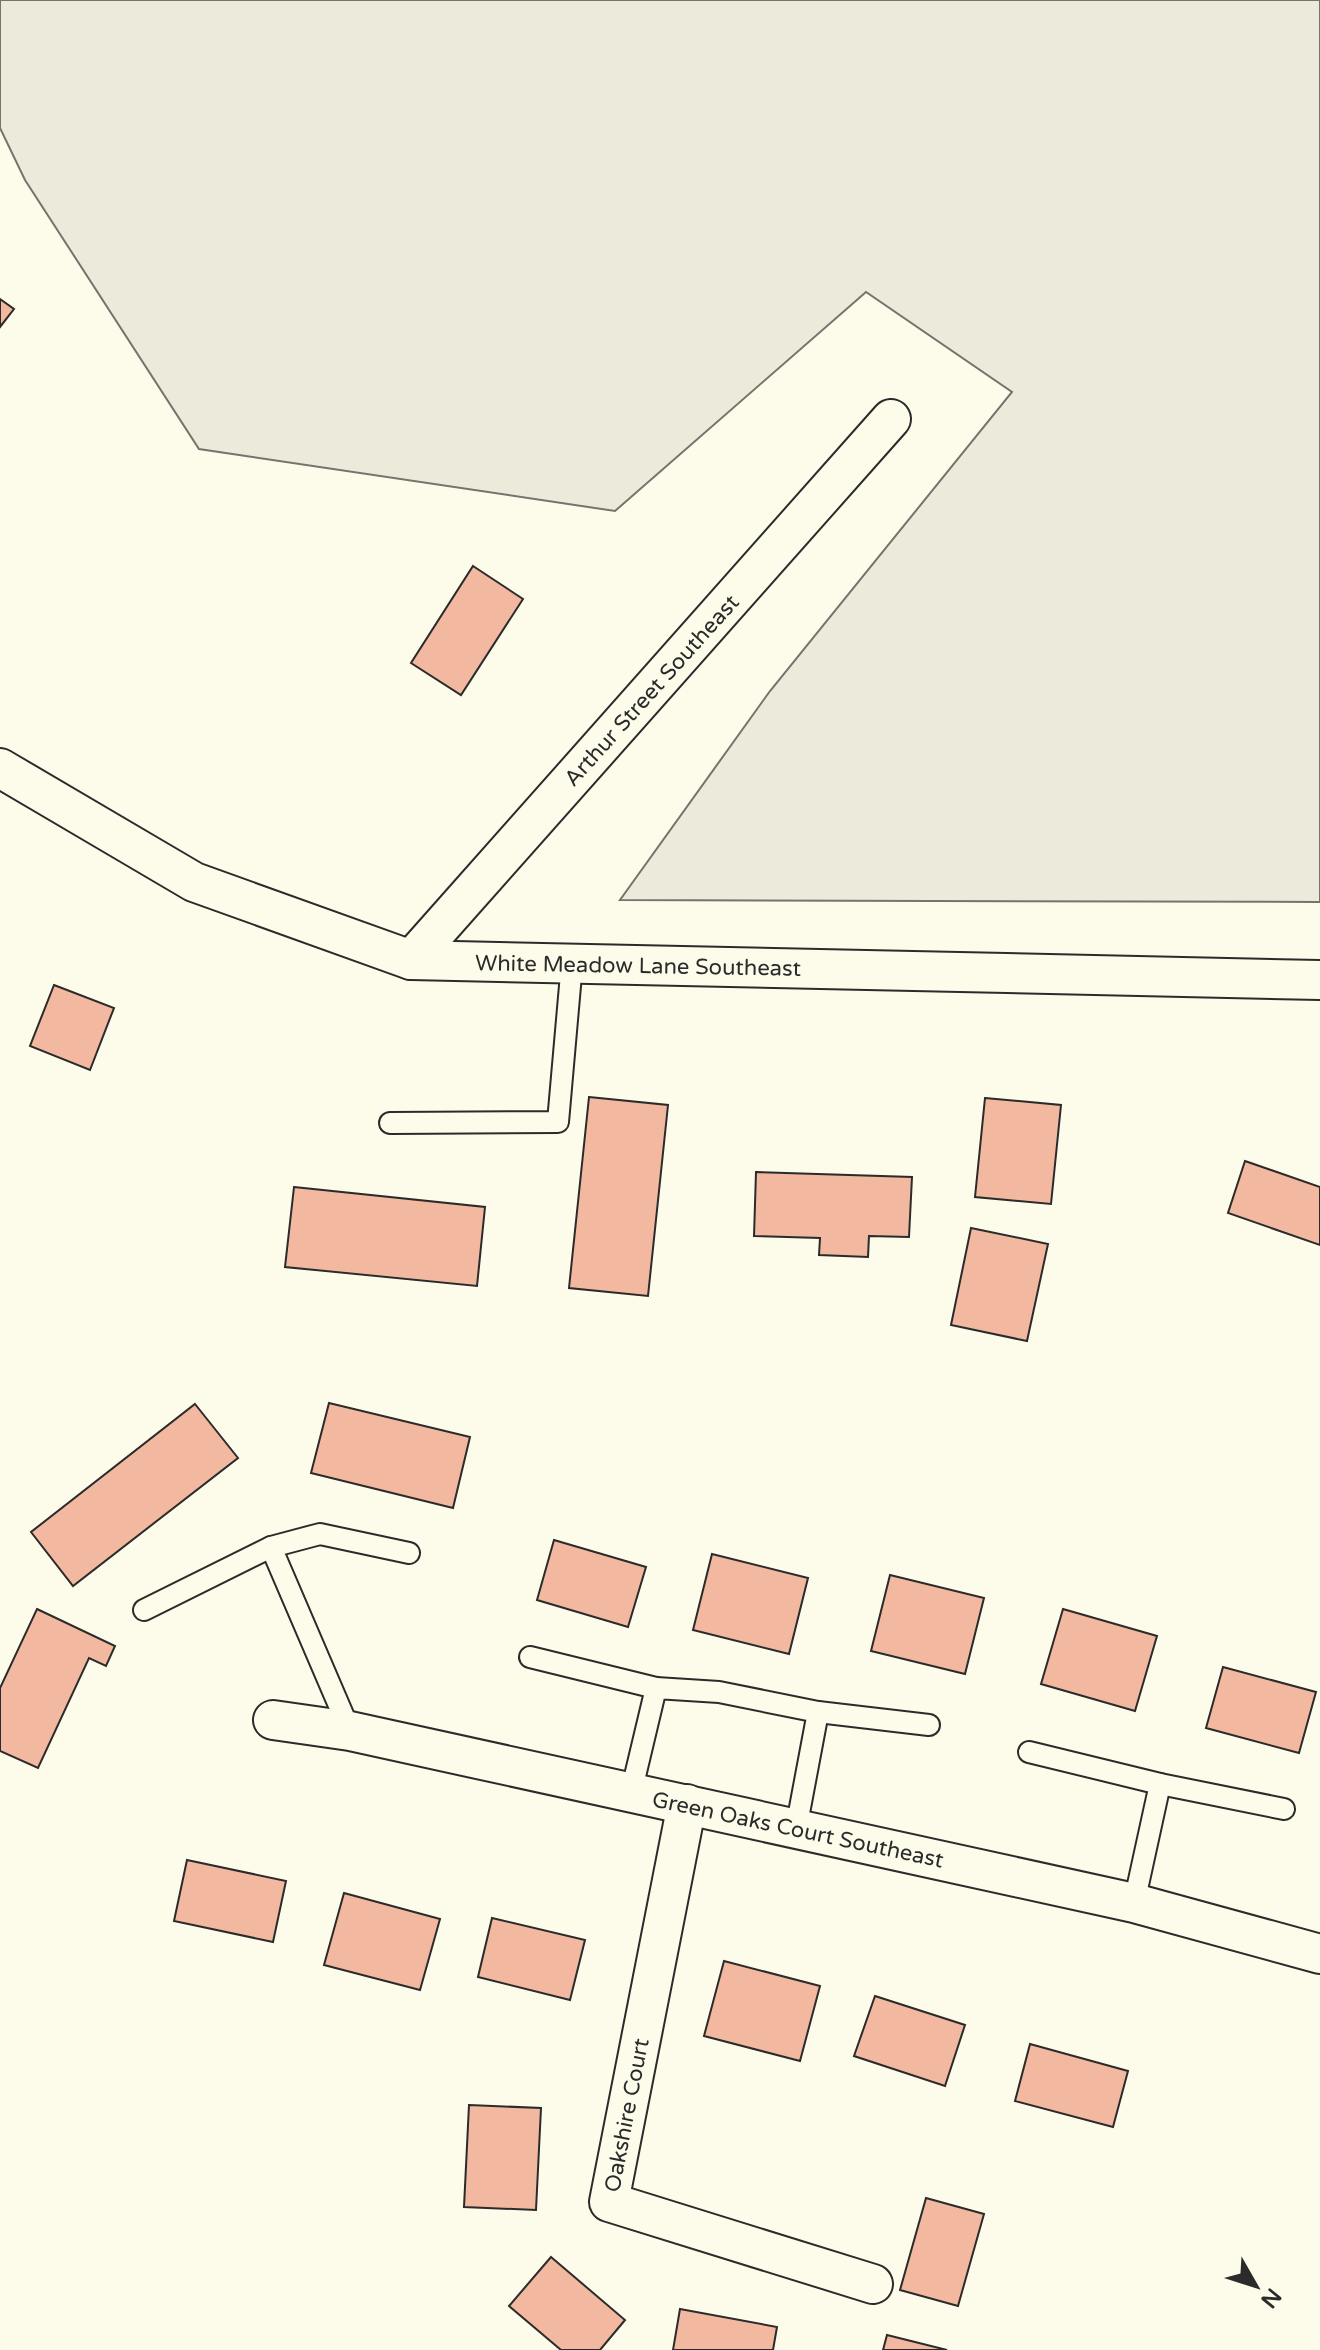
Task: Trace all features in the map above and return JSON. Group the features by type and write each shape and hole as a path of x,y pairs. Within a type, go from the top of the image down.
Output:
{"street":[{"name":"Arthur Street Southeast","path":"411,960 891,419"},
{"name":"White Meadow Lane Southeast","path":"0,768 194,882 411,960 1320,980"},
{"name":"Green Oaks Court Southeast","path":"273,1720 350,1731 1134,1903 1320,1954"},
{"name":"Oakshire Court","path":"687,1804 609,2202 873,2284"}],"lane":[{"path":"390,1123 558,1122 572,963"},
{"path":"144,1610 271,1547 320,1534 409,1553"},
{"path":"271,1547 350,1731"},
{"path":"530,1657 656,1688 719,1692 818,1712 929,1725"},
{"path":"631,1793 656,1688"},
{"path":"796,1829 818,1712"},
{"path":"1029,1752 1160,1784 1284,1809"},
{"path":"1134,1903 1160,1784"}],"shaded area":[{"path":"0,0 1320,0 1320,902 620,900 770,691 1012,392 866,292 615,511 199,449 25,180 0,128"}],"building":[{"path":"0,299 14,309 0,327"},
{"path":"473,566 523,599 461,695 411,663"},
{"path":"54,985 114,1008 90,1070 30,1046"},
{"path":"589,1097 668,1105 648,1296 569,1288"},
{"path":"985,1098 1061,1105 1051,1204 975,1197"},
{"path":"1245,1161 1320,1187 1320,1245 1228,1213"},
{"path":"756,1172 912,1177 909,1237 869,1236 868,1257 819,1255 820,1238 754,1236"},
{"path":"294,1187 485,1207 477,1286 285,1267"},
{"path":"971,1228 1048,1244 1027,1341 951,1325"},
{"path":"329,1403 470,1437 453,1508 311,1473"},
{"path":"195,1404 238,1458 73,1586 31,1532"},
{"path":"554,1540 646,1567 628,1627 537,1600"},
{"path":"712,1554 808,1578 789,1654 693,1630"},
{"path":"890,1575 984,1598 965,1674 871,1651"},
{"path":"37,1609 115,1646 106,1666 89,1658 38,1768 0,1751 0,1688"},
{"path":"1063,1609 1157,1636 1135,1711 1041,1684"},
{"path":"1223,1667 1316,1692 1299,1753 1206,1728"},
{"path":"187,1860 286,1881 273,1942 174,1921"},
{"path":"344,1893 440,1919 420,1990 324,1965"},
{"path":"492,1918 585,1940 570,2000 478,1977"},
{"path":"724,1961 820,1986 800,2061 704,2036"},
{"path":"875,1996 965,2025 945,2086 854,2056"},
{"path":"1030,2044 1128,2071 1113,2127 1015,2101"},
{"path":"469,2105 541,2108 536,2210 464,2207"},
{"path":"926,2198 984,2214 958,2306 900,2290"},
{"path":"551,2257 625,2320 600,2350 561,2350 509,2306"},
{"path":"680,2309 777,2327 773,2350 673,2350"},
{"path":"887,2335 947,2350 883,2350"}]}
